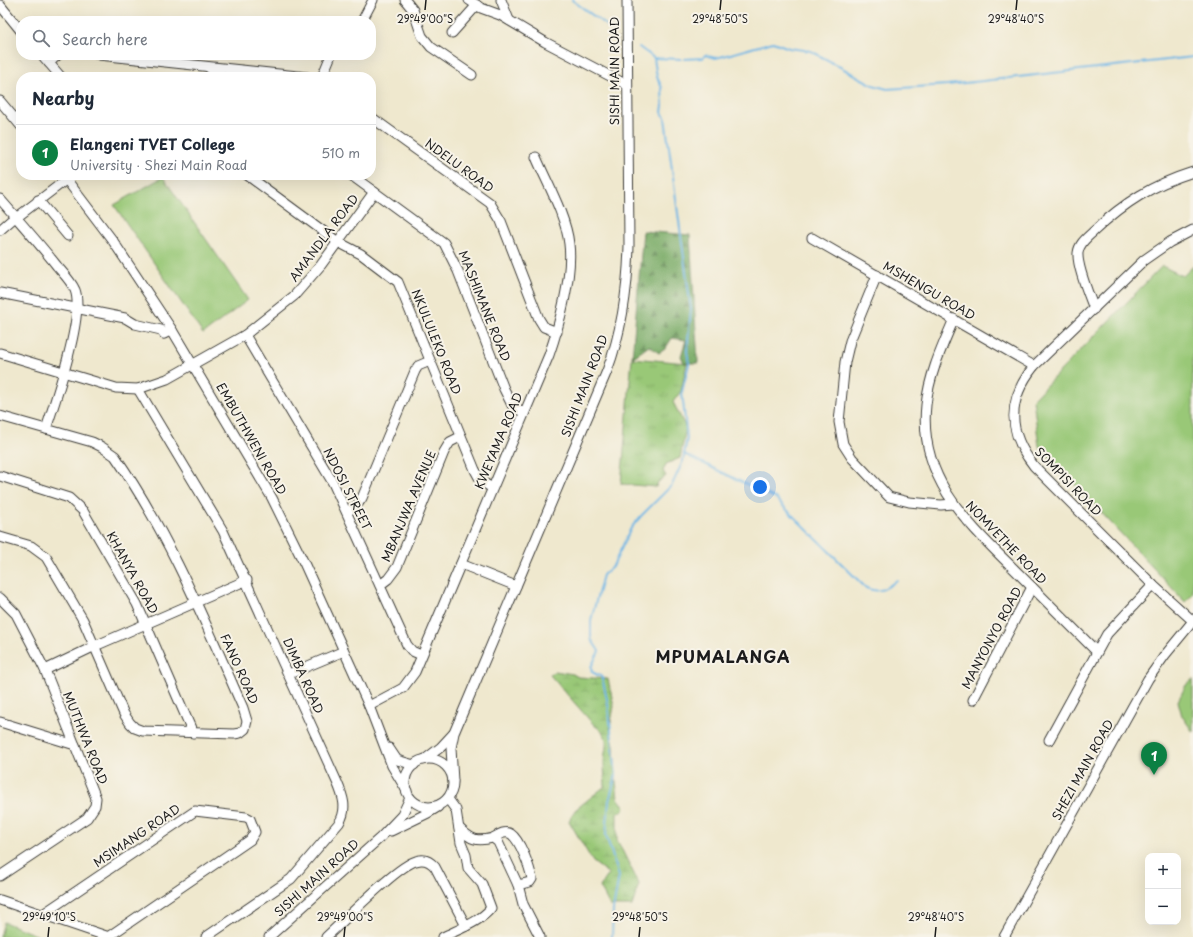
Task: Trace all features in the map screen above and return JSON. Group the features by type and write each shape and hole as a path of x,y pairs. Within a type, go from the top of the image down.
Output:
{"street":[{"path":"365,16 373,0"},
{"path":"405,0 413,10 422,36 431,47 472,75"},
{"path":"468,0 509,20 545,42 627,85"},
{"path":"501,0 509,20"},
{"name":"SISHI MAIN ROAD","path":"453,781 451,748 454,733 607,371 618,338 629,265 627,0"},
{"path":"0,5 16,25"},
{"path":"452,33 477,5"},
{"path":"46,60 57,72"},
{"path":"49,63 52,60"},
{"path":"144,60 258,72"},
{"path":"324,72 329,60"},
{"path":"208,67 214,72"},
{"path":"0,101 16,120"},
{"path":"9,112 16,111"},
{"name":"NDELU ROAD","path":"376,120 490,203 501,221 539,319 544,327 557,332"},
{"name":"KWEYAMA ROAD","path":"369,706 403,688 409,682 461,564 557,332 569,268 569,243 558,210 536,157"},
{"path":"1094,309 1078,259 1081,245 1102,224 1138,196 1164,182 1193,172"},
{"path":"0,230 61,180"},
{"name":"EMBUTHWENI ROAD","path":"67,180 113,241 194,364 275,504 304,563 369,706 392,766 409,794"},
{"name":"NKULULEKO ROAD","path":"254,180 338,242 362,254 398,282 460,437 478,476 485,484 492,488"},
{"name":"MASHIMANE ROAD","path":"358,180 444,244 458,271 504,389 512,405 524,413"},
{"name":"AMANDLA ROAD","path":"138,389 167,379 245,335 294,296 338,242 374,192"},
{"path":"0,199 40,244 72,286 76,295 77,308 64,373 46,429"},
{"path":"38,200 68,236"},
{"name":"SOMPISI ROAD","path":"1193,230 1155,251 1034,366 1021,386 1014,409 1015,430 1024,453 1052,484 1153,585 1193,621"},
{"name":"MSHENGU ROAD","path":"812,238 1034,366"},
{"path":"877,275 850,341 845,362 839,422 843,444 852,458 890,497 909,502 941,505 953,504"},
{"path":"0,292 125,318 135,324 160,330 164,334 172,330"},
{"name":"NOMVETHE ROAD","path":"954,319 932,376 926,407 928,446 931,460 940,482 953,504 975,531 1096,651"},
{"name":"NDOSI STREET","path":"245,335 307,438 347,512 407,645 412,651 421,655"},
{"path":"0,353 116,388 138,389"},
{"path":"347,512 357,505 362,498 414,371 418,366 430,361"},
{"name":"DIMBA ROAD","path":"138,389 223,531 247,580 342,794 344,807 343,817 291,879 206,937"},
{"name":"FANO ROAD","path":"0,416 92,442 115,456 171,550 196,602 243,708 247,721 245,729 238,733 194,733 143,731 135,728 124,714 80,614 46,556 31,546 0,537"},
{"name":"MBANJWA AVENUE","path":"380,585 388,579 397,567 444,452 450,442 460,437"},
{"name":"KHANYA ROAD","path":"0,476 62,495 75,502 83,511 114,564 146,625 194,733"},
{"path":"461,564 516,586"},
{"path":"45,670 95,646 247,580"},
{"path":"1049,740 1096,651 1115,623 1153,585"},
{"name":"MANYONYO ROAD","path":"973,700 1032,587"},
{"name":"MUTHWA ROAD","path":"0,598 16,614 45,670 94,789 96,802 92,814 82,822 0,876"},
{"name":"SHEZI MAIN ROAD","path":"1004,937 1148,679 1168,650 1193,621"},
{"path":"289,674 344,651"},
{"path":"0,722 75,745"},
{"name":"SISHI MAIN ROAD","path":"418,763 442,747 454,733"},
{"name":"EMBUTHWENI ROAD","path":"382,737 397,760 418,763"},
{"path":"431,759 443,764 451,773 453,781 452,791 448,799 440,805 424,807 416,804 409,794 406,777 418,763 431,759"},
{"name":"SISHI MAIN ROAD","path":"268,937 381,837 402,815 409,794"},
{"path":"443,937 466,926 491,908 482,884 468,868 456,810 448,799"},
{"name":"SISHI MAIN ROAD","path":"381,837 406,822 428,814 440,805"},
{"name":"MSIMANG ROAD","path":"43,914 195,811 246,817 250,819 254,832 250,840 108,937"},
{"path":"459,828 465,834 478,841 493,838 502,833 511,834 518,843 531,870 532,879 530,882 518,885"},
{"path":"493,838 498,842 518,885 523,904 540,937"},
{"path":"326,937 391,878 409,864 421,860 431,862 435,866 466,926"},
{"path":"0,900 108,937"}],"green space":[{"path":"158,180 165,180 248,300 203,334 114,205"},
{"path":"643,231 690,235 698,363 684,363 681,356 686,340 672,338 665,349 659,353 649,346 632,358"},
{"path":"1162,266 1183,276 1193,266 1193,594 1185,602 1039,446 1033,399"},
{"path":"632,358 687,363 681,391 673,402 686,428 680,458 666,464 663,471 666,476 658,482 656,487 621,484"},
{"path":"555,671 573,674 578,677 608,679 614,706 610,728 614,745 618,798 625,807 622,812 617,813 617,840 639,884 632,906 610,906 600,887 609,874 593,862 569,821 575,810 605,786 604,764 606,738 550,675"},
{"path":"1193,679 1193,732 1182,716 1178,701 1186,685"},
{"path":"4,922 41,937 0,937"}],"waterway":[{"path":"572,0 614,31"},
{"path":"685,59 703,58 705,55 715,58 773,42 789,48 811,51 873,85 887,89 947,85 1193,57"},
{"path":"639,47 654,58 681,59"},
{"path":"612,937 613,910 619,876 606,835 609,801 616,775 608,704 602,677 592,672 591,667 599,651 591,639 591,620 603,575 613,566 631,528 672,485 683,461 687,438 682,392 689,364 687,351 691,309 665,118 662,112 662,88 657,77 654,58"},
{"path":"684,454 775,498 866,588 871,590 883,589 897,580"}],"place":[{"name":"Elangeni TVET College","path":"1154,775"}],"district":[{"name":"MPUMALANGA","path":"723,657"}]}
